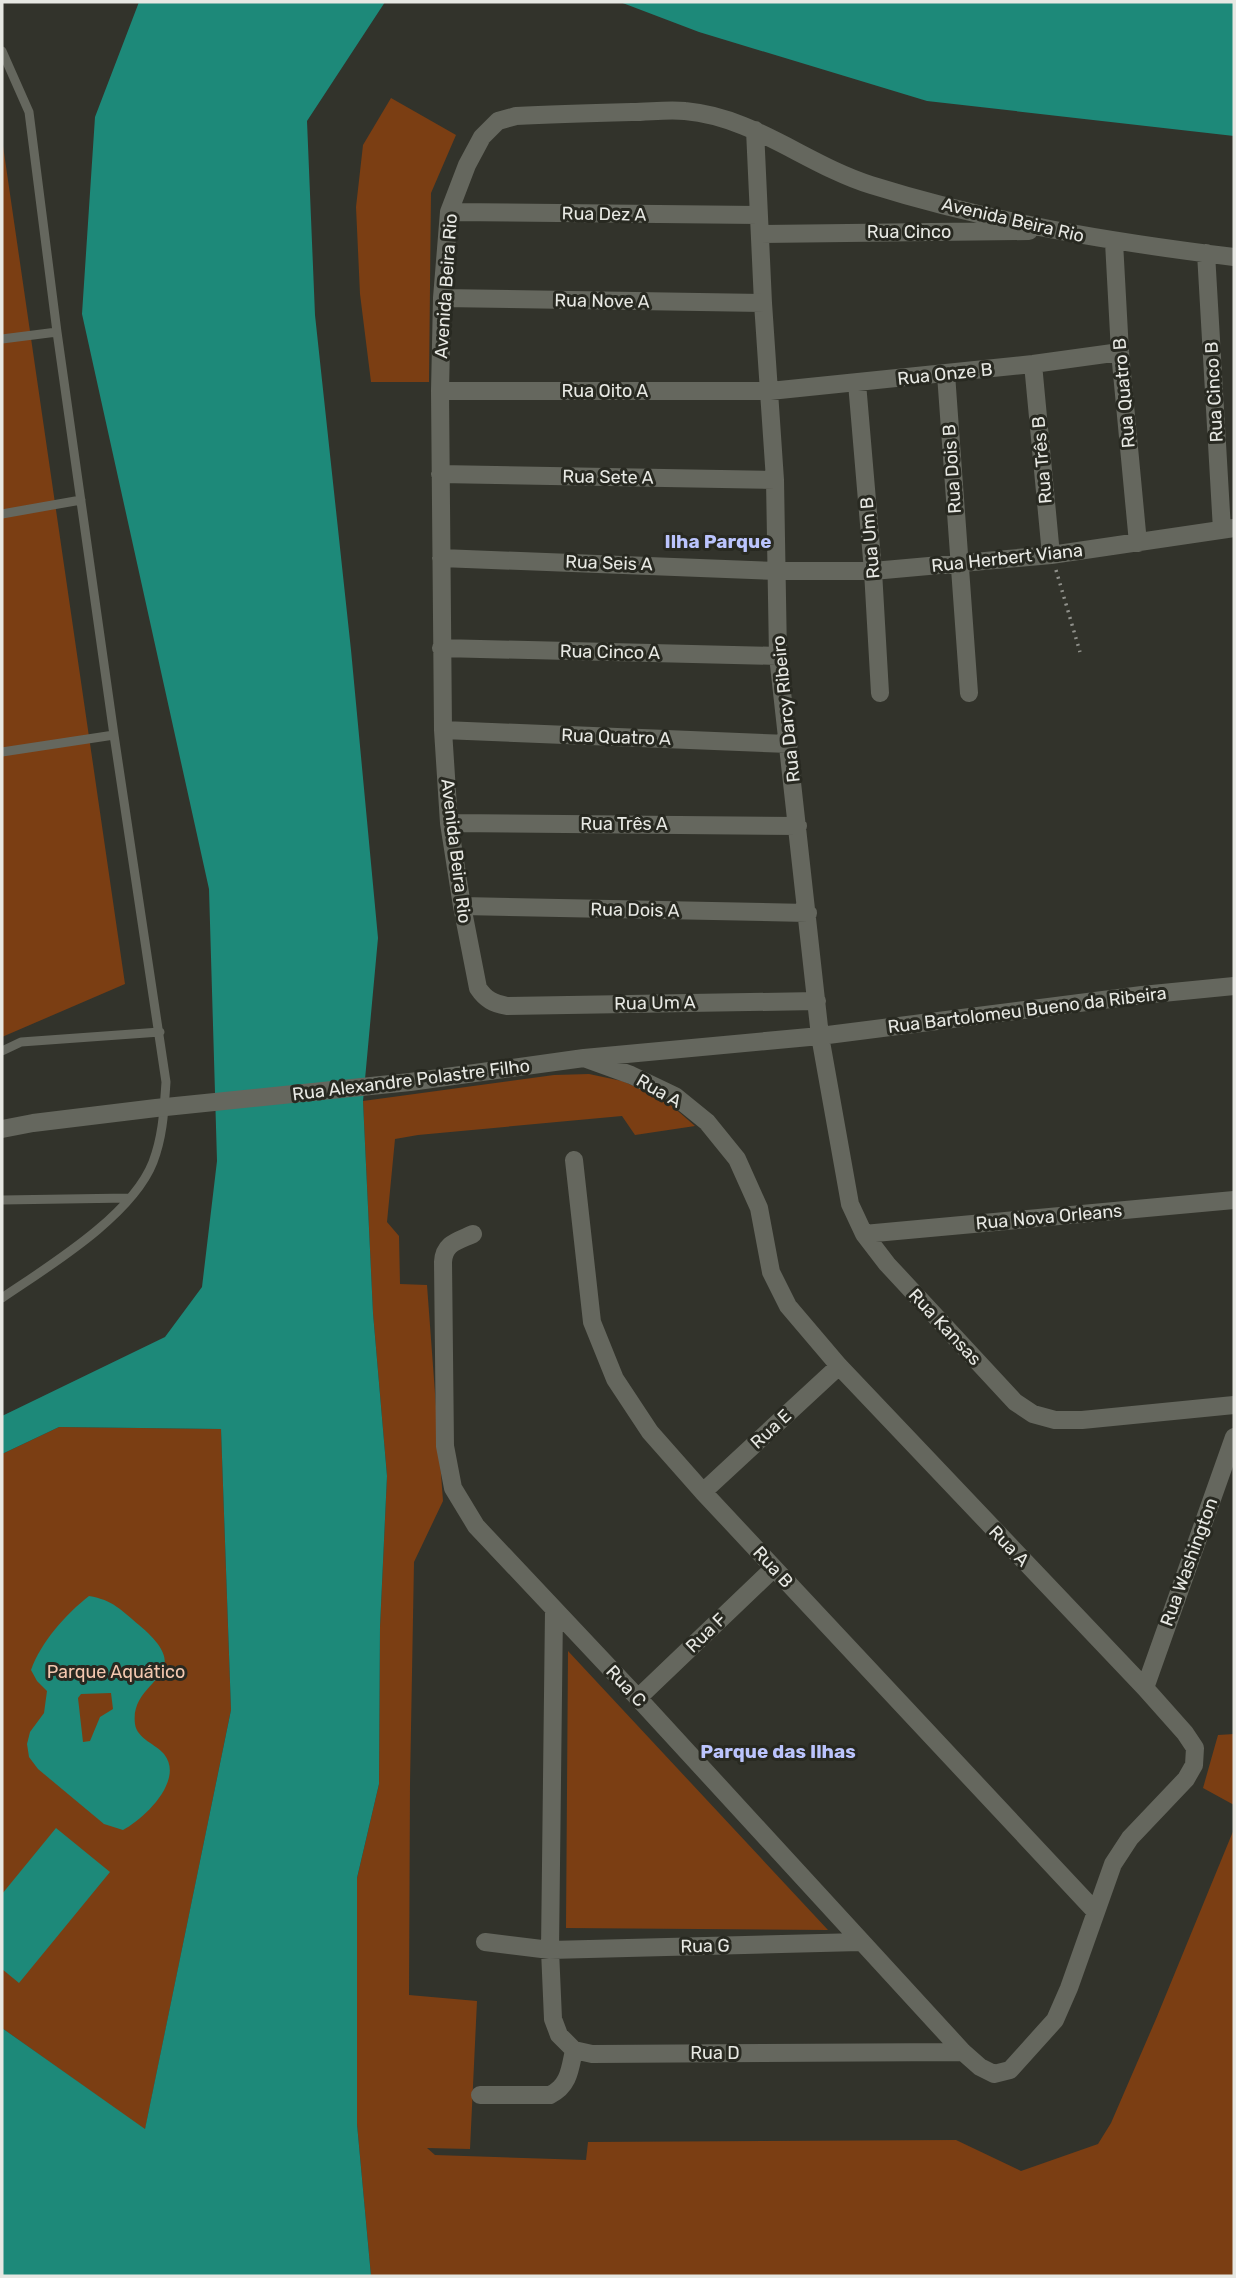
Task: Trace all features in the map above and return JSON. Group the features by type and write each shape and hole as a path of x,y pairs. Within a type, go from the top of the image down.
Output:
{"street":[{"name":"Avenida Beira Rio","path":"494,1003 485,998 478,988 449,823 441,649 442,298 449,212 467,165 482,137 498,121 516,116 685,110 755,130 868,184 928,201 1114,242 1234,257"},
{"name":"Rua Darcy Ribeiro","path":"755,130 775,480 778,656 799,826 820,1036"},
{"name":"Rua Dez A","path":"449,212 759,215"},
{"name":"Rua Cinco","path":"760,234 1058,231"},
{"name":"Rua Quatro B","path":"1114,242 1120,352 1138,543"},
{"name":"Rua Cinco B","path":"1206,253 1228,529"},
{"name":"Rua Nove A","path":"442,298 763,303"},
{"name":"Rua Onze B","path":"770,391 946,374 1120,352"},
{"name":"Rua Três B","path":"1033,364 1051,555"},
{"name":"Rua Dois B","path":"946,374 969,693"},
{"name":"Rua Um B","path":"858,383 880,693"},
{"name":"Rua Oito A","path":"440,391 770,391"},
{"name":"Rua Sete A","path":"440,474 775,480"},
{"name":"Rua Herbert Viana","path":"778,571 873,571 959,564 1051,555 1228,529"},
{"name":"Rua Seis A","path":"441,558 778,571"},
{"name":"Rua Cinco A","path":"441,649 778,656"},
{"name":"Rua Quatro A","path":"443,730 789,744"},
{"name":"Rua Três A","path":"449,823 799,826"},
{"name":"Rua Dois A","path":"462,906 808,913"},
{"name":"Rua Bartolomeu Bueno da Ribeira","path":"820,1036 1234,986"},
{"name":"Rua Um A","path":"494,1003 507,1006 817,1000"},
{"name":"Rua Alexandre Polastre Filho","path":"2,1129 156,1108 410,1082 583,1058 820,1036"},
{"name":"Rua Kansas","path":"820,1036 850,1204 864,1234 887,1264 1015,1402 1033,1415 1055,1420 1082,1420 1234,1405"},
{"name":"Rua A","path":"583,1058 631,1074 675,1096 707,1122 737,1159 759,1208 771,1272 788,1306 838,1366 1144,1688 1195,1748 1194,1765 1186,1779 1130,1838 1113,1864 1055,2020 1010,2070 994,2074"},
{"name":"Rua B","path":"574,1160 592,1322 615,1379 650,1432 1095,1911"},
{"name":"Rua Nova Orleans","path":"864,1234 1234,1200"},
{"name":"Rua C","path":"473,1234 451,1243 443,1254 445,1446 453,1488 476,1526 963,2052 980,2067 994,2074"},
{"name":"Rua E","path":"704,1493 838,1366"},
{"name":"Rua Washington","path":"1144,1688 1234,1437"},
{"name":"Rua F","path":"638,1698 774,1568"},
{"path":"480,2095 550,2095 560,2091 566,2082 574,2050 559,2035 553,2019 550,1950 554,1610"},
{"path":"485,1942 550,1950"},
{"name":"Rua G","path":"550,1950 860,1942"},
{"name":"Rua D","path":"574,2050 592,2054 963,2052"}],"lane":[{"path":"2,51 29,112 57,332 166,1083 163,1133 153,1164 140,1186 101,1226 65,1255 2,1298"},
{"path":"2,339 57,332"},
{"path":"2,514 81,500"},
{"path":"2,752 114,735"},
{"path":"2,1051 21,1042 160,1032"},
{"path":"2,1200 130,1198"}],"path":[{"path":"1051,555 1080,652"}],"green space":[{"path":"391,98 456,135 431,193 429,382 371,382 360,294 356,207 363,145"},
{"path":"2,139 125,984 2,1037"},
{"path":"589,1074 622,1081 664,1099 695,1126 635,1135 622,1116 395,1139 387,1222 399,1236 400,1284 427,1285 443,1501 414,1562 409,1995 477,2001 470,2149 427,2148 435,2155 586,2160 588,2142 956,2140 1021,2171 1098,2144 1111,2123 1156,2019 1234,1829 1234,2276 371,2276 357,2124 357,1878 379,1784 380,1627 387,1476 373,1313 363,1101 554,1075"},
{"name":"Parque Aquático","path":"59,1427 221,1429 231,1710 145,2130 2,2028 2,1454"},
{"path":"568,1651 828,1930 566,1928"},
{"path":"1234,1734 1234,1805 1203,1788 1218,1735"}],"water":[{"path":"139,2 385,2 307,121 315,315 351,650 378,938 363,1101 373,1313 387,1476 380,1627 379,1784 357,1878 357,2124 371,2276 2,2276 2,2028 145,2129 231,1710 221,1429 59,1427 2,1454 2,1416 165,1337 202,1287 217,1161 209,889 82,314 95,117"},
{"path":"620,2 1234,2 1234,136 927,101 699,32"},
{"path":"89,1596 116,1606 157,1643 164,1656 164,1667 136,1708 135,1724 139,1734 164,1754 169,1764 169,1775 166,1787 151,1808 123,1830 104,1824 38,1769 29,1757 27,1744 30,1732 44,1713 47,1691 31,1670 48,1639","holes":["111,1693 113,1709 100,1717 90,1741 83,1742 78,1698 81,1694"]},
{"path":"56,1828 110,1872 19,1983 2,1969 2,1894"}],"district":[{"name":"Ilha Parque","path":"718,541"},
{"name":"Parque das Ilhas","path":"778,1751"}]}
